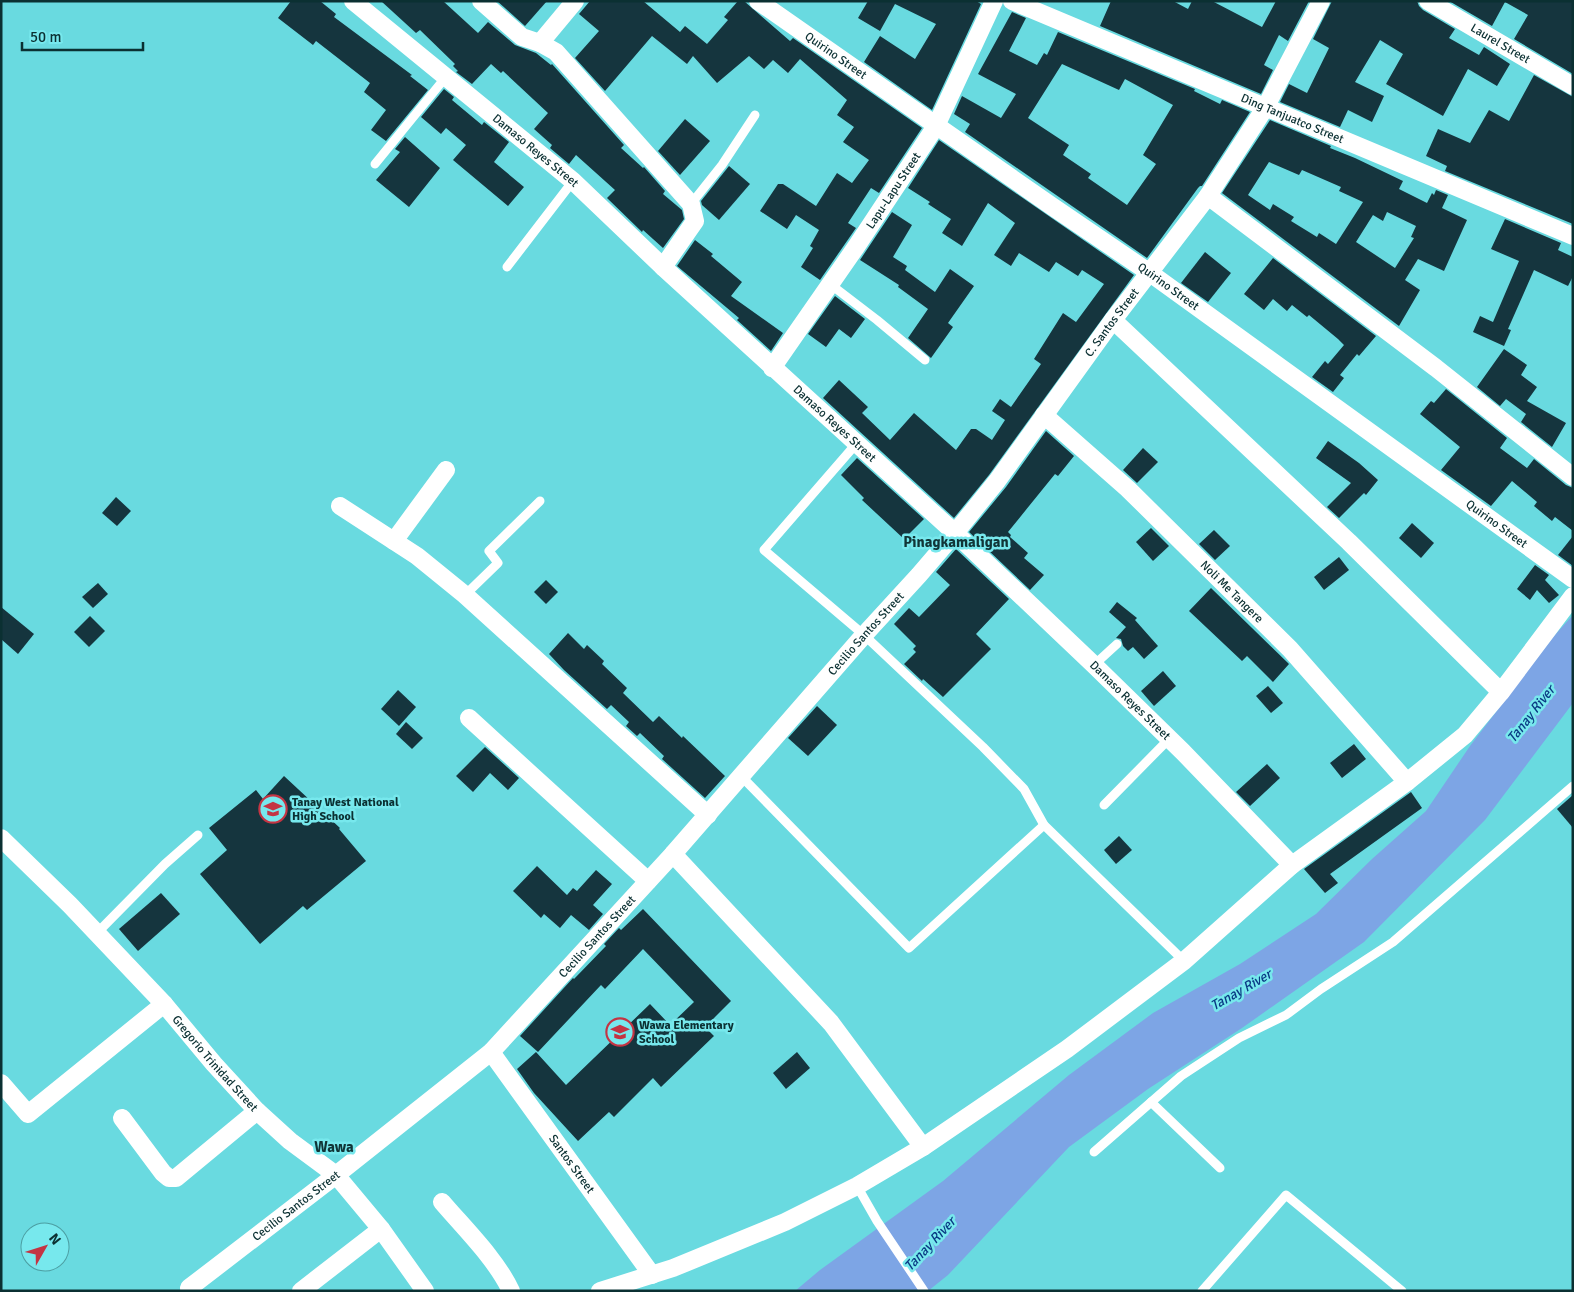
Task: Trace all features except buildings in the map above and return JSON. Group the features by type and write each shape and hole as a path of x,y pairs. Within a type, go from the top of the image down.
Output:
{"street":[{"path":"481,1 522,37 540,43 556,52 691,204 695,221 663,267"},
{"path":"540,43 575,1"},
{"name":"Quirino Street","path":"758,1 1150,273 1573,579"},
{"name":"Lapu-Lapu Street","path":"772,368 936,126 994,1"},
{"name":"Ding Tanjuatco Street","path":"1012,1 1573,236"},
{"name":"C. Santos Street","path":"955,533 996,481 1113,320 1208,196 1265,108 1320,1"},
{"name":"Laurel Street","path":"1428,1 1573,86"},
{"name":"Damaso Reyes Street","path":"357,2 445,78 573,182 772,368 955,533 1094,665 1292,865"},
{"path":"1208,196 1436,368 1573,477"},
{"path":"1113,320 1349,542 1501,692"},
{"name":"Noli Me Tangere","path":"1044,415 1128,489 1290,649 1407,782"},
{"path":"394,541 446,470"},
{"path":"340,506 417,556 465,595 708,814"},
{"name":"Cecilio Santos Street","path":"189,1288 336,1175 490,1052 673,854 955,533"},
{"path":"600,1291 652,1275 785,1222 857,1186 923,1147 1067,1049 1184,961 1292,865 1407,782 1465,736 1501,692 1573,596"},
{"path":"469,718 648,881"},
{"name":"Gregorio Trinidad Street","path":"1,838 97,933 164,1004 214,1064 257,1111 290,1141 336,1175 381,1229 425,1291"},
{"path":"673,854 830,1023 923,1147"},
{"path":"1,1083 28,1114 164,1004"},
{"name":"Santos Street","path":"490,1052 652,1275"},
{"path":"122,1118 164,1173 170,1178 176,1178 257,1111"},
{"path":"442,1202 496,1268 511,1291"},
{"path":"301,1291 381,1229"}],"lane":[{"path":"375,164 445,78"},
{"path":"691,204 722,165 755,115"},
{"path":"507,267 573,182"},
{"path":"830,284 925,360"},
{"path":"856,444 764,550 864,636 984,747 1024,789 1044,825 1184,961"},
{"path":"465,595 498,563 489,551 540,502"},
{"path":"1094,665 1117,644"},
{"path":"1104,806 1169,739"},
{"path":"741,776 909,948 1044,825"},
{"path":"1094,1152 1181,1076 1239,1038 1286,1015 1321,989 1393,942 1573,786"},
{"path":"97,933 165,864 198,835"},
{"path":"1151,1102 1220,1168"},
{"path":"857,1186 878,1222 924,1291"},
{"path":"1202,1291 1286,1195 1402,1291"}],"water":[{"name":"Tanay River","path":"1573,615 1573,703 1485,820 1364,942 1242,1028 1148,1089 1069,1147 948,1275 928,1291 795,1291 820,1270 943,1181 1069,1075 1153,1013 1240,964 1316,914 1372,859 1426,811 1470,746 1554,636"}],"place":[{"name":"Tanay West National High School","path":"273,809"},
{"name":"Wawa Elementary School","path":"620,1032"}],"district":[{"name":"Pinagkamaligan","path":"956,542"},
{"name":"Wawa","path":"334,1147"}]}
